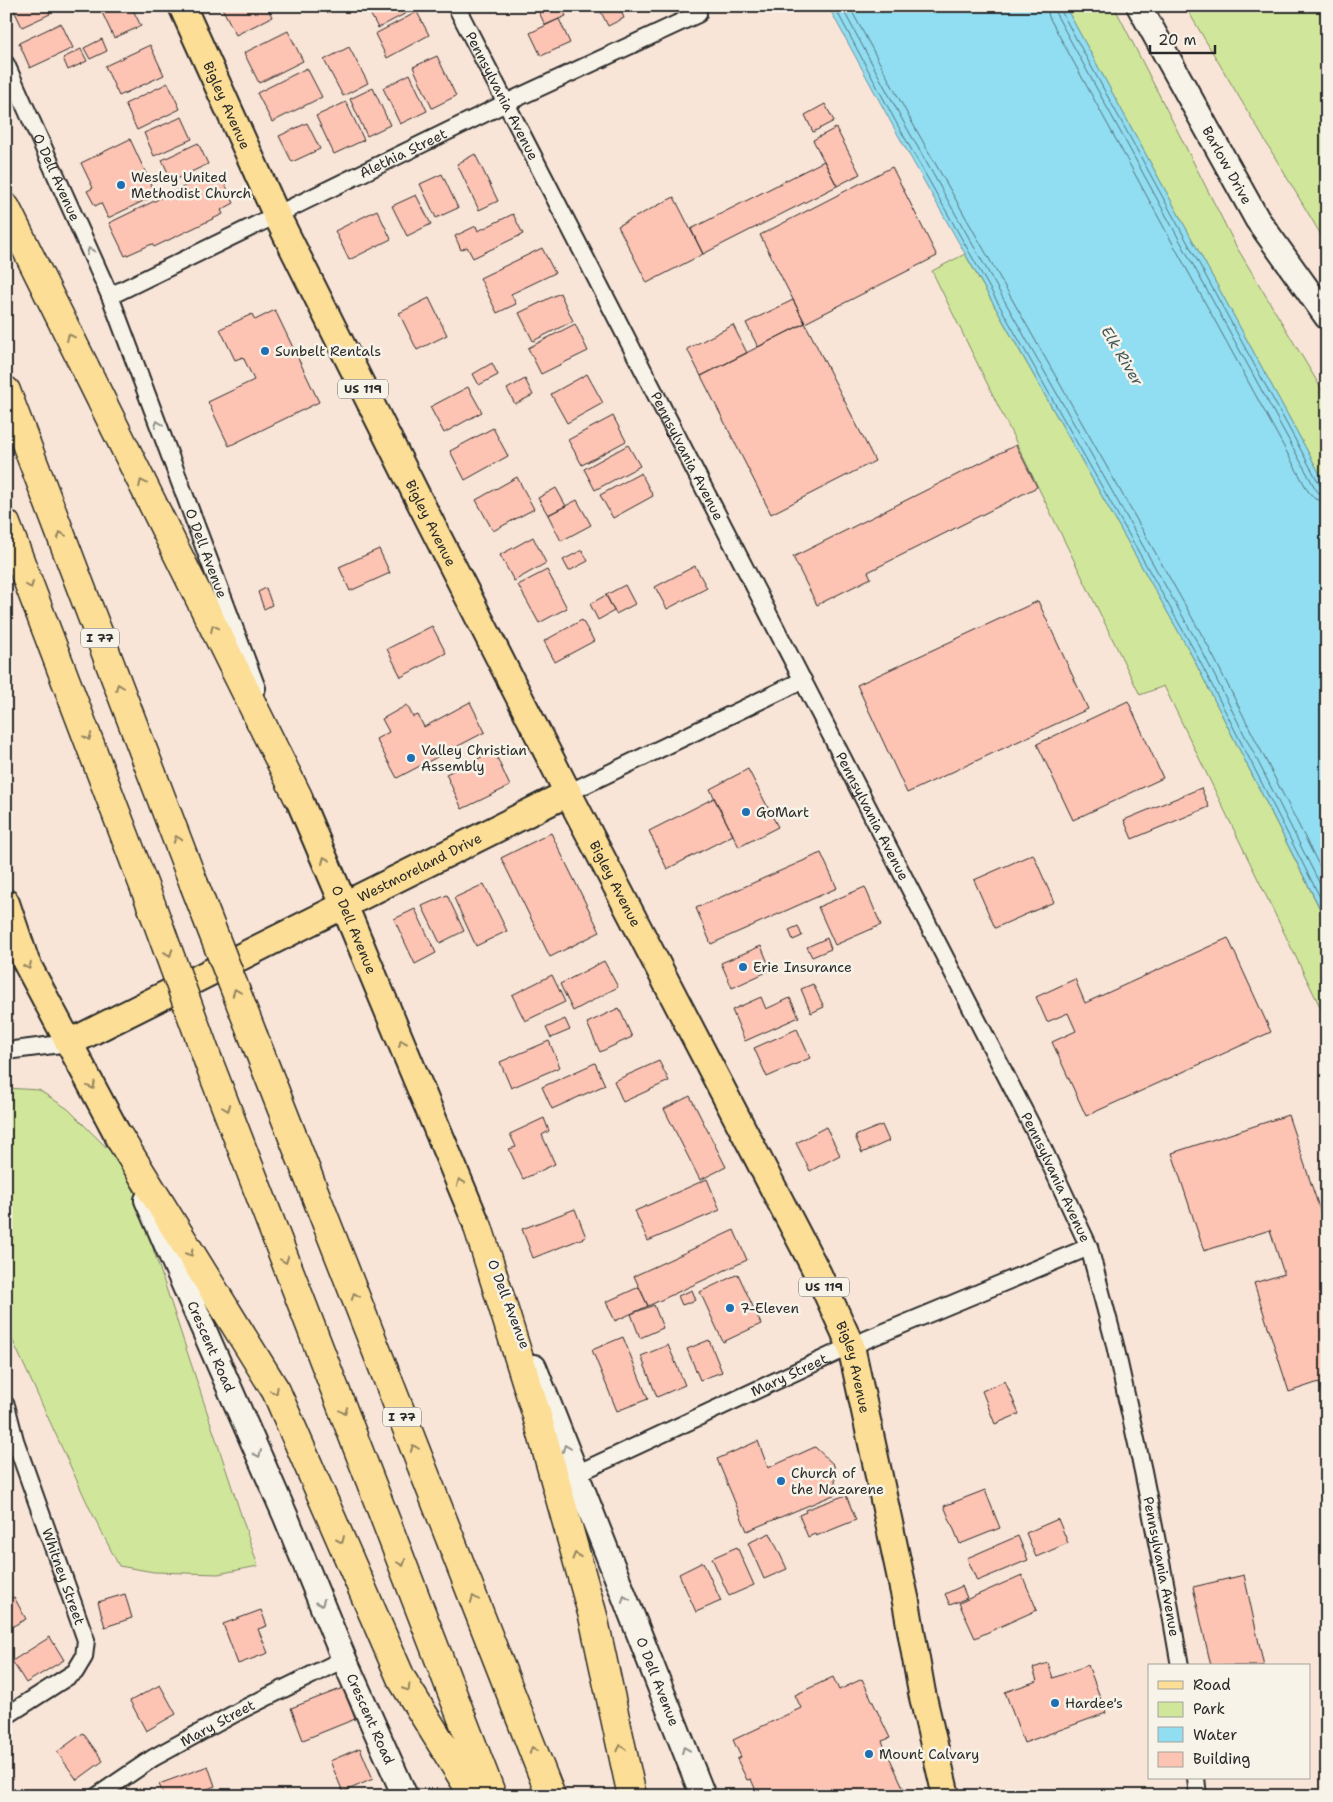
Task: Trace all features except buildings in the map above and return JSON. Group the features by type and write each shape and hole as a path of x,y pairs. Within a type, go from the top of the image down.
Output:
{"highway":[{"path":"6,208 298,798"},
{"name":"I 77","path":"6,392 194,884 550,1796"},
{"path":"6,524 152,907 209,1063 492,1796"},
{"path":"119,1136 276,1391 401,1678 474,1796"},
{"path":"478,1227 537,1416 593,1616 632,1796"}],"main road":[{"name":"Bigley Avenue","path":"182,6 276,214 568,793 814,1266 851,1346 904,1596 922,1693 946,1796"},
{"name":"Westmoreland Drive","path":"69,1043 568,793"},
{"name":"O Dell Avenue","path":"298,798 478,1227"},
{"name":"Crescent Road","path":"6,903 26,962 119,1136"}],"street":[{"name":"Pennsylvania Avenue","path":"456,6 1040,1142 1089,1247 1114,1341 1143,1471 1180,1664"},
{"name":"Barlow Drive","path":"1139,6 1256,218 1327,317"},
{"name":"Alethia Street","path":"110,296 506,102 698,14"},
{"name":"O Dell Avenue","path":"6,64 110,296 298,798"},
{"name":"Westmoreland Drive","path":"568,793 803,680"},
{"name":"Westmoreland Drive","path":"6,1050 69,1043"},
{"name":"Crescent Road","path":"119,1136 286,1517 344,1658 405,1796"},
{"name":"O Dell Avenue","path":"478,1227 703,1796"},
{"name":"Mary Street","path":"576,1474 851,1346 1089,1247"},
{"name":"Whitney Street","path":"6,1404 15,1440 86,1640 84,1657 75,1672 6,1716"},
{"name":"Mary Street","path":"98,1796 153,1758 243,1709 344,1658"},
{"path":"1196,1780 1198,1796"}],"green space":[{"path":"1065,6 1114,6 1236,246 1327,398 1327,487"},
{"path":"1185,6 1327,6 1327,245"},
{"path":"965,254 1190,652 1327,923 1327,1021 1164,686 1140,695 932,271"},
{"path":"6,1088 39,1090 68,1109 117,1158 134,1191 258,1566 218,1574 154,1572 119,1566 90,1509 6,1326"}],"water":[{"name":"Elk River","path":"828,6 1065,6 1327,487 1327,922 1190,652 893,126"}],"place":[{"name":"Wesley United Methodist Church","path":"121,185"},
{"name":"Sunbelt Rentals","path":"265,351"},
{"name":"Valley Christian Assembly","path":"411,758"},
{"name":"GoMart","path":"746,812"},
{"name":"Erie Insurance","path":"743,967"},
{"name":"7-Eleven","path":"730,1308"},
{"name":"Church of the Nazarene","path":"781,1481"},
{"name":"Hardee's","path":"1055,1703"},
{"name":"Mount Calvary","path":"869,1754"}]}
